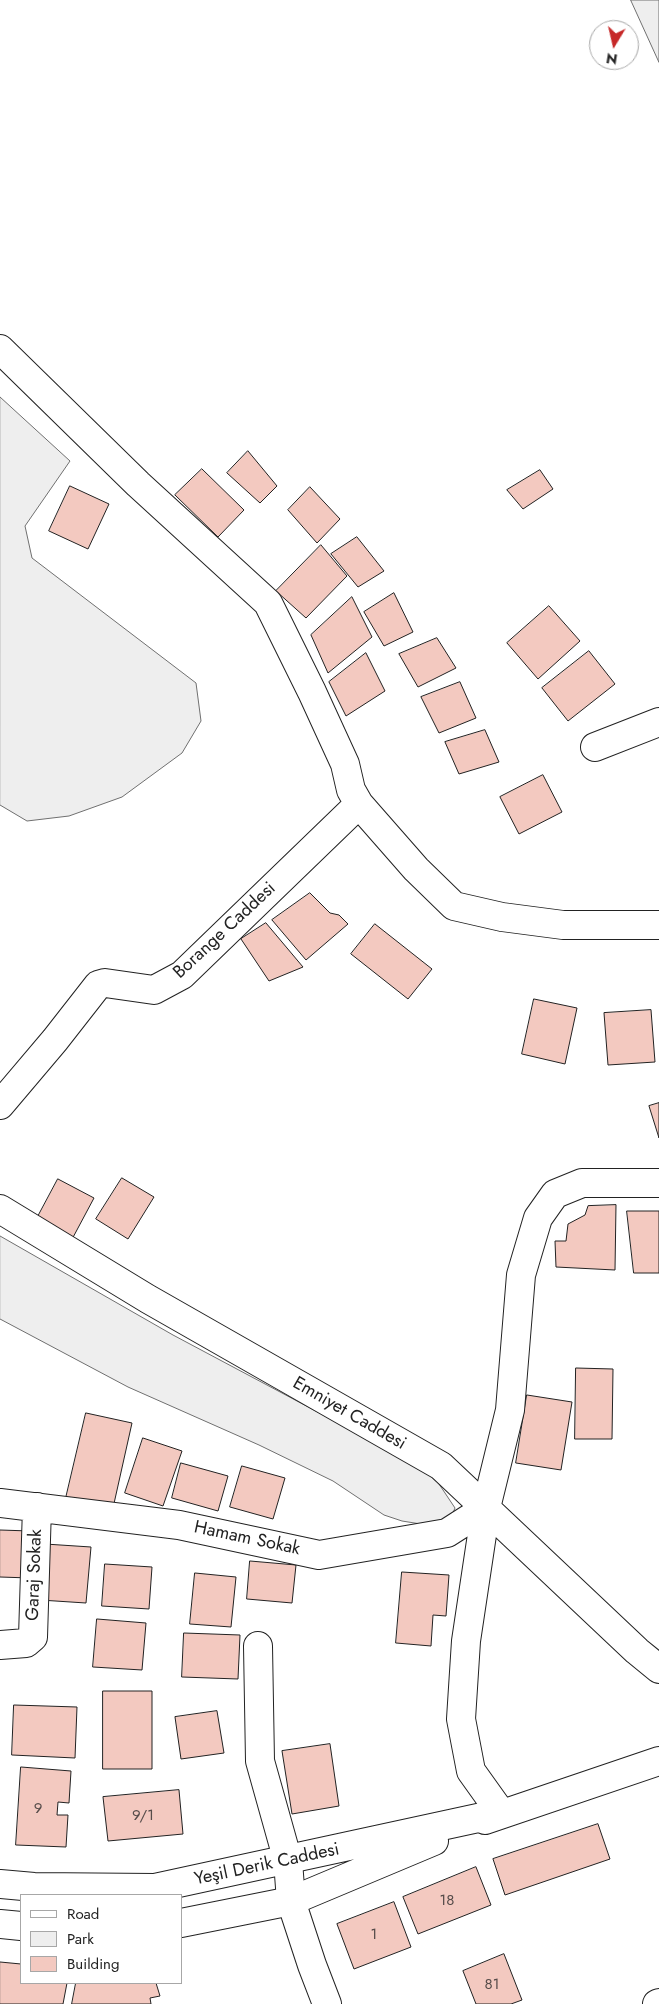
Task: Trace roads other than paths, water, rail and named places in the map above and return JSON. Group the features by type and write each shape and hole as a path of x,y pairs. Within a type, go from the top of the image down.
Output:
{"street":[{"path":"0,350 138,484 268,602 341,755 351,790 359,804 416,869 454,906 502,917 563,925 659,925"},
{"path":"595,747 659,722"},
{"name":"Borange Caddesi","path":"0,1106 98,985 105,982 154,990 182,975 359,804"},
{"path":"501,1813 471,1771 461,1719 466,1641 486,1508 510,1410 521,1275 538,1218 555,1194 582,1183 659,1183"},
{"name":"Emniyet Caddesi","path":"0,1209 148,1299 440,1466 659,1670"},
{"name":"Hamam Sokak","path":"0,1503 179,1525 319,1554 447,1533 486,1508"},
{"name":"Garaj Sokak","path":"0,1645 26,1643 33,1637 37,1507"},
{"path":"258,1646 260,1761 288,1861 292,1901 312,1965 327,2004"},
{"name":"Yeşil Derik Caddesi","path":"182,1923 292,1901 501,1813 659,1761"},
{"name":"Yeşil Derik Caddesi","path":"0,1884 34,1887 155,1888 288,1861 501,1813"},
{"path":"0,1924 20,1926"}]}
